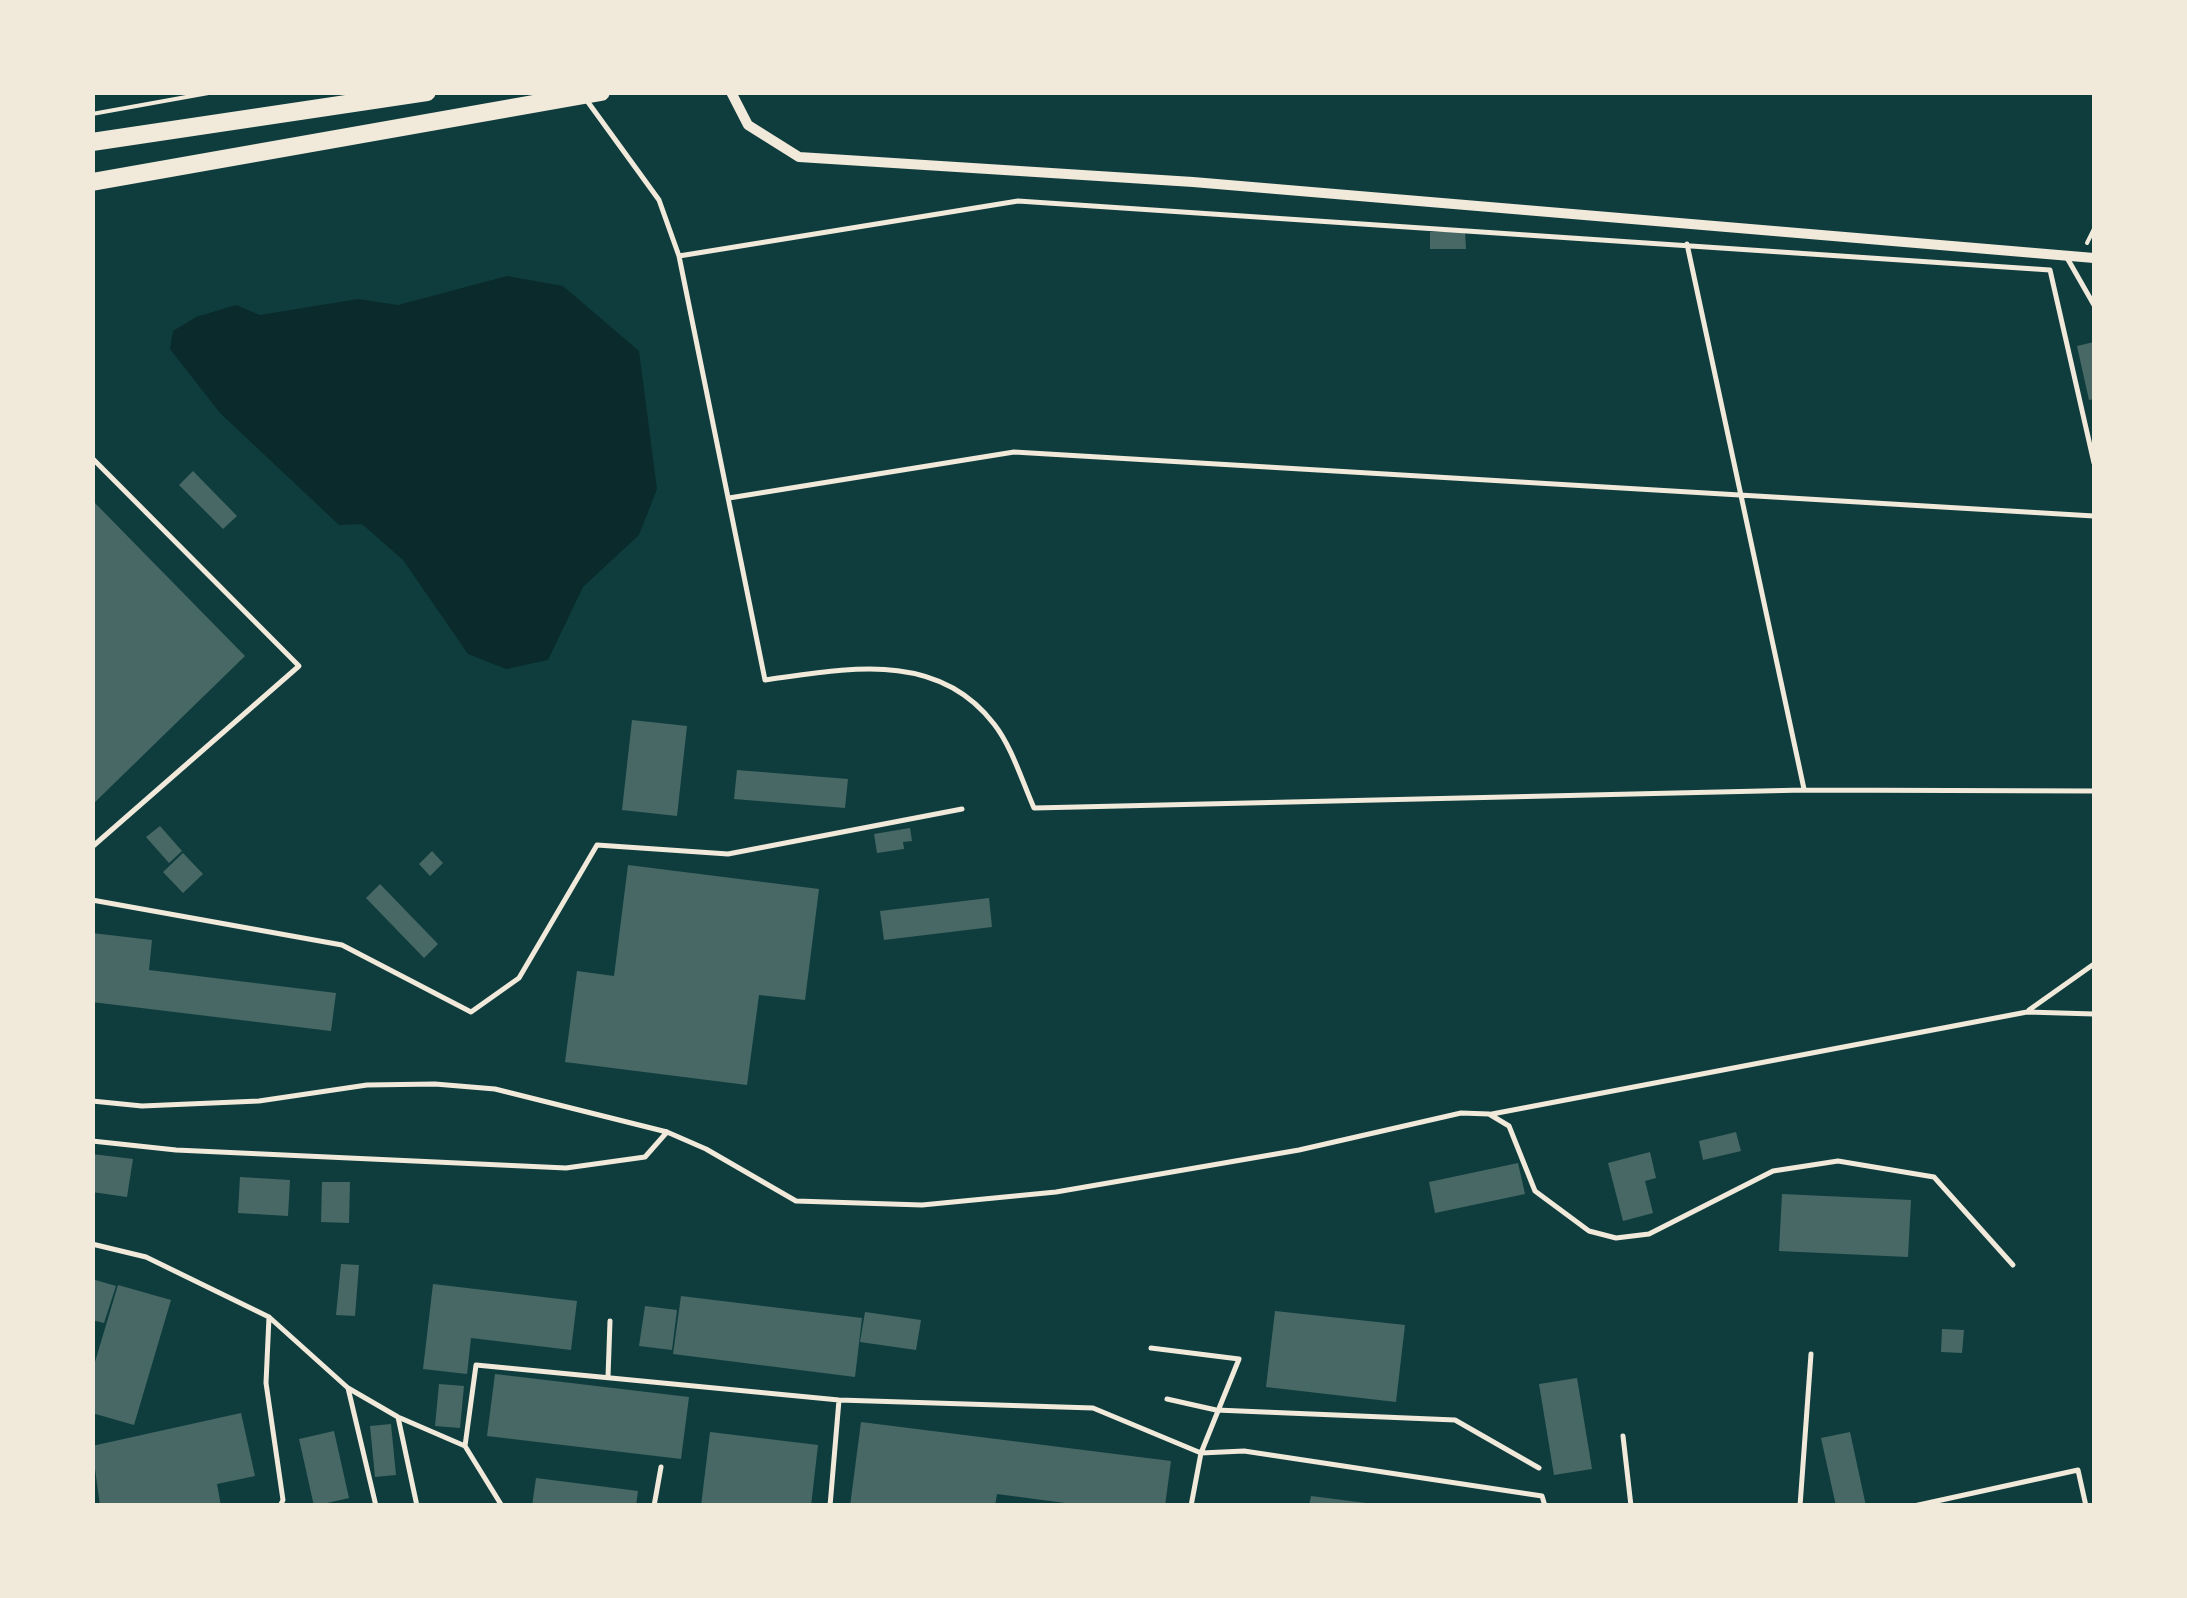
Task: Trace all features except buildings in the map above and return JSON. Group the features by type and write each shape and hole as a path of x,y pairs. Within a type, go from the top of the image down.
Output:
{"main road":[{"path":"92,142 428,92"},
{"path":"92,182 592,94"}],"street":[{"path":"731,92 748,125 799,157 1193,182 2094,258"}],"lane":[{"path":"592,94 659,200 678,256 765,680 867,666 940,678 995,725 1034,808 1804,790 2094,791"},
{"path":"678,256 1018,200 2050,270 2094,463"},
{"path":"1687,244 1804,790"},
{"path":"2065,256 2094,304"},
{"path":"729,498 1014,452 2094,516"},
{"path":"92,458 299,666 92,847"},
{"path":"92,900 342,945 471,1012 519,978 597,844 728,854 962,809"},
{"path":"2027,1012 2094,964"},
{"path":"92,1101 142,1106 240,1102 366,1085 435,1084 495,1089 666,1132 706,1149 796,1201 922,1205 1056,1192 1298,1150 1460,1113 1489,1114 2027,1012 2094,1014"},
{"path":"1489,1114 1509,1126 1535,1191 1588,1231 1616,1238 1649,1234 1773,1170 1838,1161 1934,1177 2013,1265"},
{"path":"92,1141 176,1150 566,1168 645,1157 666,1132"},
{"path":"92,1244 146,1257 269,1317 348,1388 398,1417 465,1446 502,1506"},
{"path":"269,1317 266,1382 283,1500 280,1506"},
{"path":"608,1378 610,1321"},
{"path":"1151,1348 1239,1359 1201,1453 1190,1506"},
{"path":"1800,1506 1811,1354"},
{"path":"465,1446 476,1364 840,1400 1093,1408 1201,1453 1244,1452 1542,1496 1545,1506"},
{"path":"348,1388 376,1506"},
{"path":"1167,1399 1216,1410 1455,1420 1538,1468"},
{"path":"830,1506 840,1400"},
{"path":"398,1417 417,1506"},
{"path":"1623,1436 1631,1506"},
{"path":"654,1506 661,1467"},
{"path":"1914,1506 2078,1470 2086,1506"}],"path":[{"path":"92,114 214,92"}],"water":[{"path":"507,276 563,286 639,351 657,489 639,535 583,587 548,660 506,669 468,654 403,560 362,524 339,525 220,413 170,349 173,331 196,317 236,305 260,315 358,299 398,305"}]}
